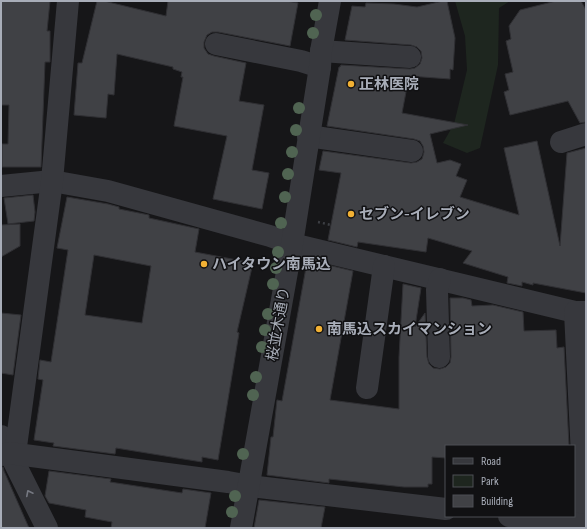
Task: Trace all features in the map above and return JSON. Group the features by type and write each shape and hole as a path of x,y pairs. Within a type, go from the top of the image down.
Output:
{"street":[{"path":"47,528 7,449 52,181 68,1"},
{"name":"桜並木通り","path":"241,528 250,486 292,244 330,1"},
{"path":"216,44 301,61 320,59 410,57"},
{"path":"561,142 586,134"},
{"path":"308,136 412,151"},
{"path":"1,186 52,181 108,191 260,233 292,244 580,312 584,526 516,517"},
{"path":"367,388 384,266"},
{"path":"439,357 437,290 440,279"},
{"path":"7,449 250,486 445,509"}],"green space":[{"path":"455,1 510,1 499,8 498,65 480,148 467,153 443,143 454,124 467,70 465,36"}],"building":[{"path":"1,1 50,1 47,31 50,31 50,62 45,62 41,167 2,167 2,144 8,144 9,105 1,105"},
{"path":"97,1 104,1 166,16 168,1 286,1 298,3 290,46 218,32 212,32 207,35 204,42 204,48 208,54 246,63 239,101 264,105 252,170 269,173 262,209 213,199 227,136 174,126 183,77 181,77 182,72 173,69 173,67 117,54 114,95 108,94 106,118 74,115 78,63 82,63"},
{"path":"447,1 455,38 453,70 450,69 450,79 409,76 402,113 468,125 430,134 437,163 450,160 461,164 456,176 467,180 460,197 519,215 504,148 537,141 560,246 567,153 586,148 586,293 533,283 533,285 522,282 522,286 507,283 508,277 463,263 472,251 428,238 426,252 358,242 357,247 328,240 341,173 319,170 323,151 411,163 422,159 424,152 420,141 414,139 327,126 339,67 341,65 410,69 415,68 420,64 422,58 421,51 417,47 411,45 345,40 352,6 365,7 366,3 417,7"},
{"path":"556,1 581,1 586,10 586,122 580,123 568,101 510,115 504,92 509,90 505,74 513,72 506,41 511,39 509,26 520,10"},
{"path":"33,195 35,212 34,221 8,224 4,198"},
{"path":"67,197 108,204 119,207 119,209 149,215 149,218 199,229 195,252 253,263 237,332 239,333 218,460 202,457 202,462 116,448 115,454 53,446 54,443 34,440 43,380 38,379 40,360 51,362 68,250 57,248","holes":["94,255 151,266 142,323 85,315"]},
{"path":"20,224 20,246 1,257 1,225"},
{"path":"307,262 324,264 353,271 330,400 399,409 399,357 403,284 421,288 415,327 425,313 427,357 429,364 433,368 440,369 446,367 450,363 450,298 463,298 471,300 472,306 493,305 523,312 524,331 556,330 557,348 564,347 569,445 445,445 445,458 432,457 432,484 428,484 428,487 404,487 329,479 329,483 267,475 277,400 282,401"},
{"path":"1,313 21,315 13,375 1,373"},
{"path":"1,467 3,467 29,528 1,528"},
{"path":"49,471 111,479 110,482 182,493 183,489 211,493 205,528 111,528 112,522 85,517 86,510 49,503 45,496"},
{"path":"259,500 325,507 321,528 254,528"}],"place":[{"name":"正林医院","path":"351,84"},
{"name":"セブン-イレブン","path":"351,214"},
{"name":"ハイタウン南馬込","path":"204,264"},
{"name":"南馬込スカイマンション","path":"319,329"}]}
